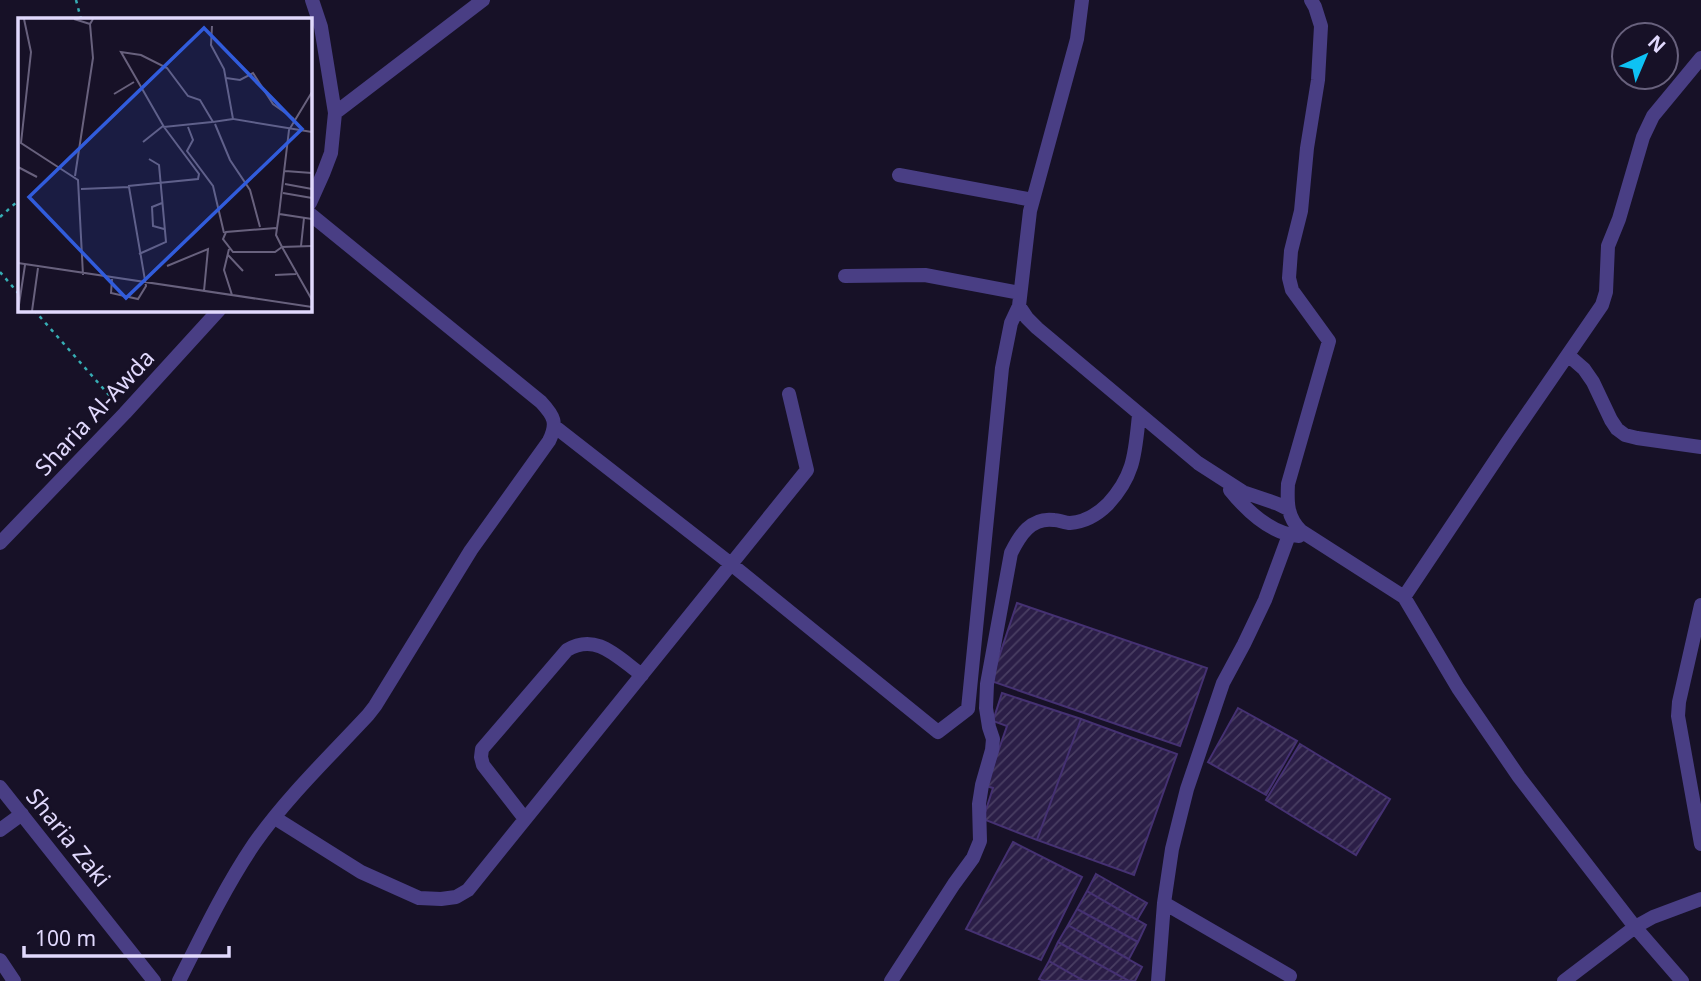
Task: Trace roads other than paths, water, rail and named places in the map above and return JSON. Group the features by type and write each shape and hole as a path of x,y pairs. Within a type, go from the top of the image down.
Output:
{"street":[{"path":"312,0 321,27 335,113 331,153 312,199"},
{"path":"335,113 483,0"},
{"path":"554,426 731,564 938,732 968,709 1002,368 1011,323 1019,300 1030,211 1077,39 1082,0"},
{"path":"1311,0 1321,26 1318,80 1307,148 1301,211 1291,251 1289,278 1292,290 1329,341 1288,484 1288,509 1294,524 1309,537 1404,597 1458,688 1519,777 1634,927 1682,981"},
{"path":"1404,597 1602,305 1606,292 1608,246 1619,219 1643,137 1653,116 1701,58"},
{"path":"899,175 1033,200"},
{"path":"178,981 235,874 255,843 305,782 375,706 471,550 554,432 550,411 541,402 312,216"},
{"path":"845,276 925,275 1019,300 1037,328 1198,463 1242,492 1288,509"},
{"name":"Sharia Al-Awda","path":"0,543 217,312"},
{"path":"1568,355 1594,382 1611,420 1625,435 1701,447"},
{"path":"275,818 361,872 419,898 456,897 468,890 807,470 789,394"},
{"path":"891,981 973,858 980,841 979,804 993,739 986,709 987,684 1012,553 1019,536 1037,522 1052,519 1069,523 1088,518 1102,509 1126,481 1133,462 1139,415"},
{"path":"1220,479 1256,516 1271,527 1289,535 1309,537"},
{"path":"1158,981 1164,903 1172,849 1187,789 1223,683 1265,600 1289,535"},
{"path":"1701,605 1678,716 1701,844"},
{"path":"525,819 483,765 482,749 567,650 575,645 586,642 598,644 642,675"},
{"name":"Sharia Zaki","path":"0,787 154,981"},
{"path":"0,830 22,814"},
{"path":"1564,981 1634,927 1701,899"},
{"path":"1164,903 1290,976"},
{"path":"0,960 14,981"}]}
